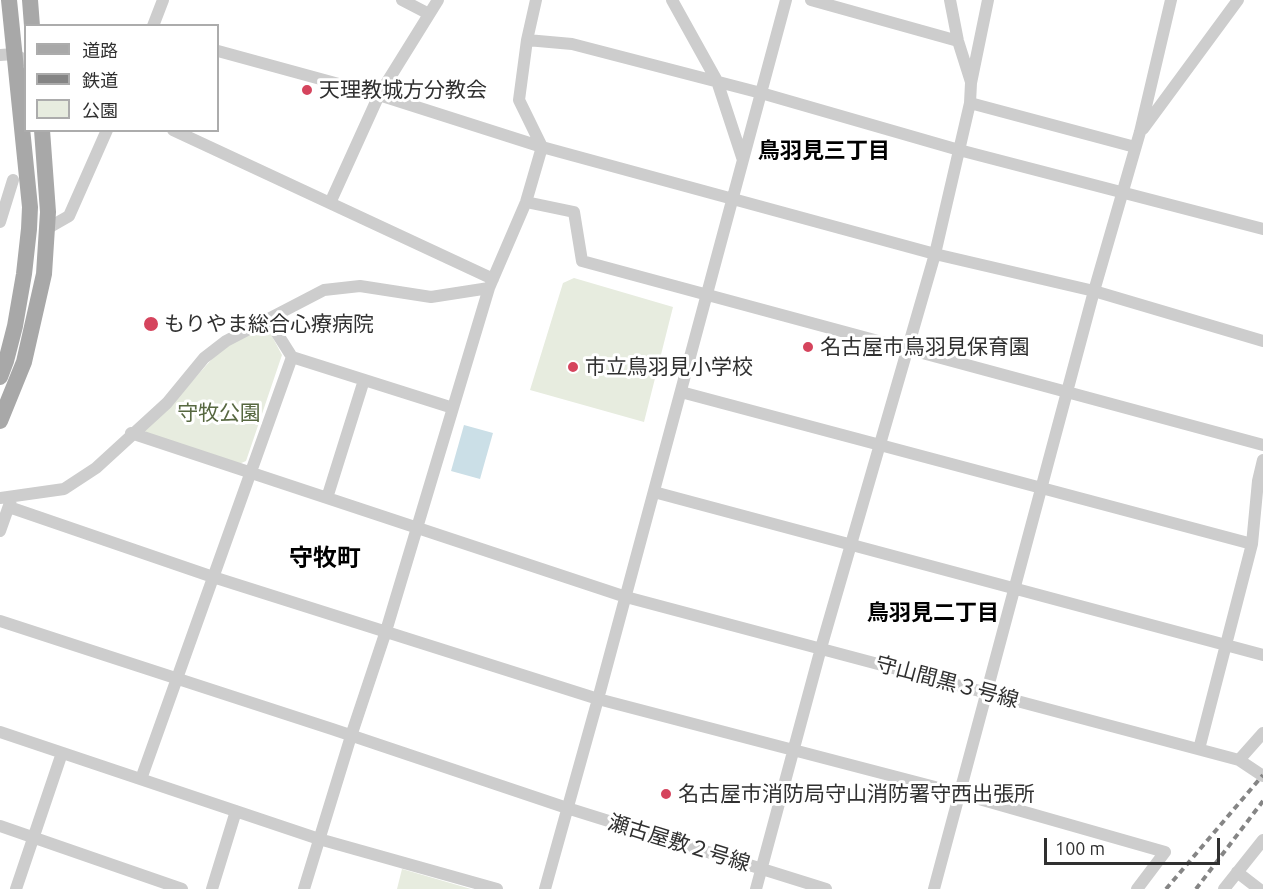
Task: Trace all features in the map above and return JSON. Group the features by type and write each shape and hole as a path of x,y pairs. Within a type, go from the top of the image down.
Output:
{"main road":[{"path":"0,377 15,326 24,274 30,207 20,179 9,0"},
{"path":"30,0 32,24"},
{"path":"0,422 24,362 44,274 48,228 42,132"}],"street":[{"path":"154,24 163,0"},
{"path":"402,0 429,14"},
{"path":"330,203 379,94 438,0"},
{"path":"304,889 386,631 491,283 526,202 542,147 519,100 527,40 536,0"},
{"path":"672,0 717,81 743,160"},
{"path":"545,889 786,0"},
{"path":"811,0 958,41"},
{"path":"950,0 958,41 971,83"},
{"path":"756,889 821,648 935,254 970,103 971,83 988,0"},
{"path":"934,889 1094,291 1140,132 1171,0"},
{"path":"1140,132 1238,0"},
{"path":"527,40 572,44 717,81 959,150 1263,229"},
{"path":"219,51 379,94 542,147 935,254 1094,291 1263,341"},
{"path":"970,103 1135,147"},
{"path":"48,228 69,216 106,132"},
{"path":"177,132 330,203 491,283"},
{"path":"0,182 20,179"},
{"path":"0,222 20,179"},
{"path":"526,202 574,212 582,261 1263,445"},
{"path":"7,500 64,489 96,468 131,433 167,403 204,358 226,341 324,290 360,286 431,297 491,283"},
{"path":"268,319 292,357 453,408"},
{"path":"141,779 292,357"},
{"path":"327,498 364,380"},
{"path":"681,392 1252,544"},
{"name":"守山間黒３号線","path":"131,433 626,597 1239,760 1263,776"},
{"path":"1199,749 1252,544 1258,481 1263,460"},
{"path":"654,492 1263,655"},
{"path":"0,531 7,500"},
{"path":"7,500 213,577 598,699 958,793 1165,852 1137,889"},
{"name":"瀬古屋敷２号線","path":"0,621 567,808 826,889"},
{"path":"0,732 319,840 497,889"},
{"path":"1239,760 1263,733"},
{"path":"16,889 62,753"},
{"path":"212,889 236,811"},
{"path":"0,826 182,889"},
{"path":"1224,889 1263,840"},
{"path":"1237,872 1259,889"}],"green space":[{"path":"574,278 673,307 644,422 530,390 563,283"},
{"name":"守牧公園","path":"263,326 267,327 282,355 246,461 239,464 147,436 144,428 186,388 220,350"},
{"path":"402,869 471,889 397,889"}],"shaded area":[{"path":"464,425 493,433 480,479 451,471"}],"railway":[{"path":"1166,889 1263,775"},
{"path":"1196,889 1263,801"}],"place":[{"name":"天理教城方分教会","path":"307,90"},
{"name":"もりやま総合心療病院","path":"151,324"},
{"name":"名古屋市鳥羽見保育園","path":"808,347"},
{"name":"市立鳥羽見小学校","path":"573,367"},
{"name":"名古屋市消防局守山消防署守西出張所","path":"666,794"}],"district":[{"name":"鳥羽見三丁目","path":"824,151"},
{"name":"守牧町","path":"325,558"},
{"name":"鳥羽見二丁目","path":"933,613"}]}
